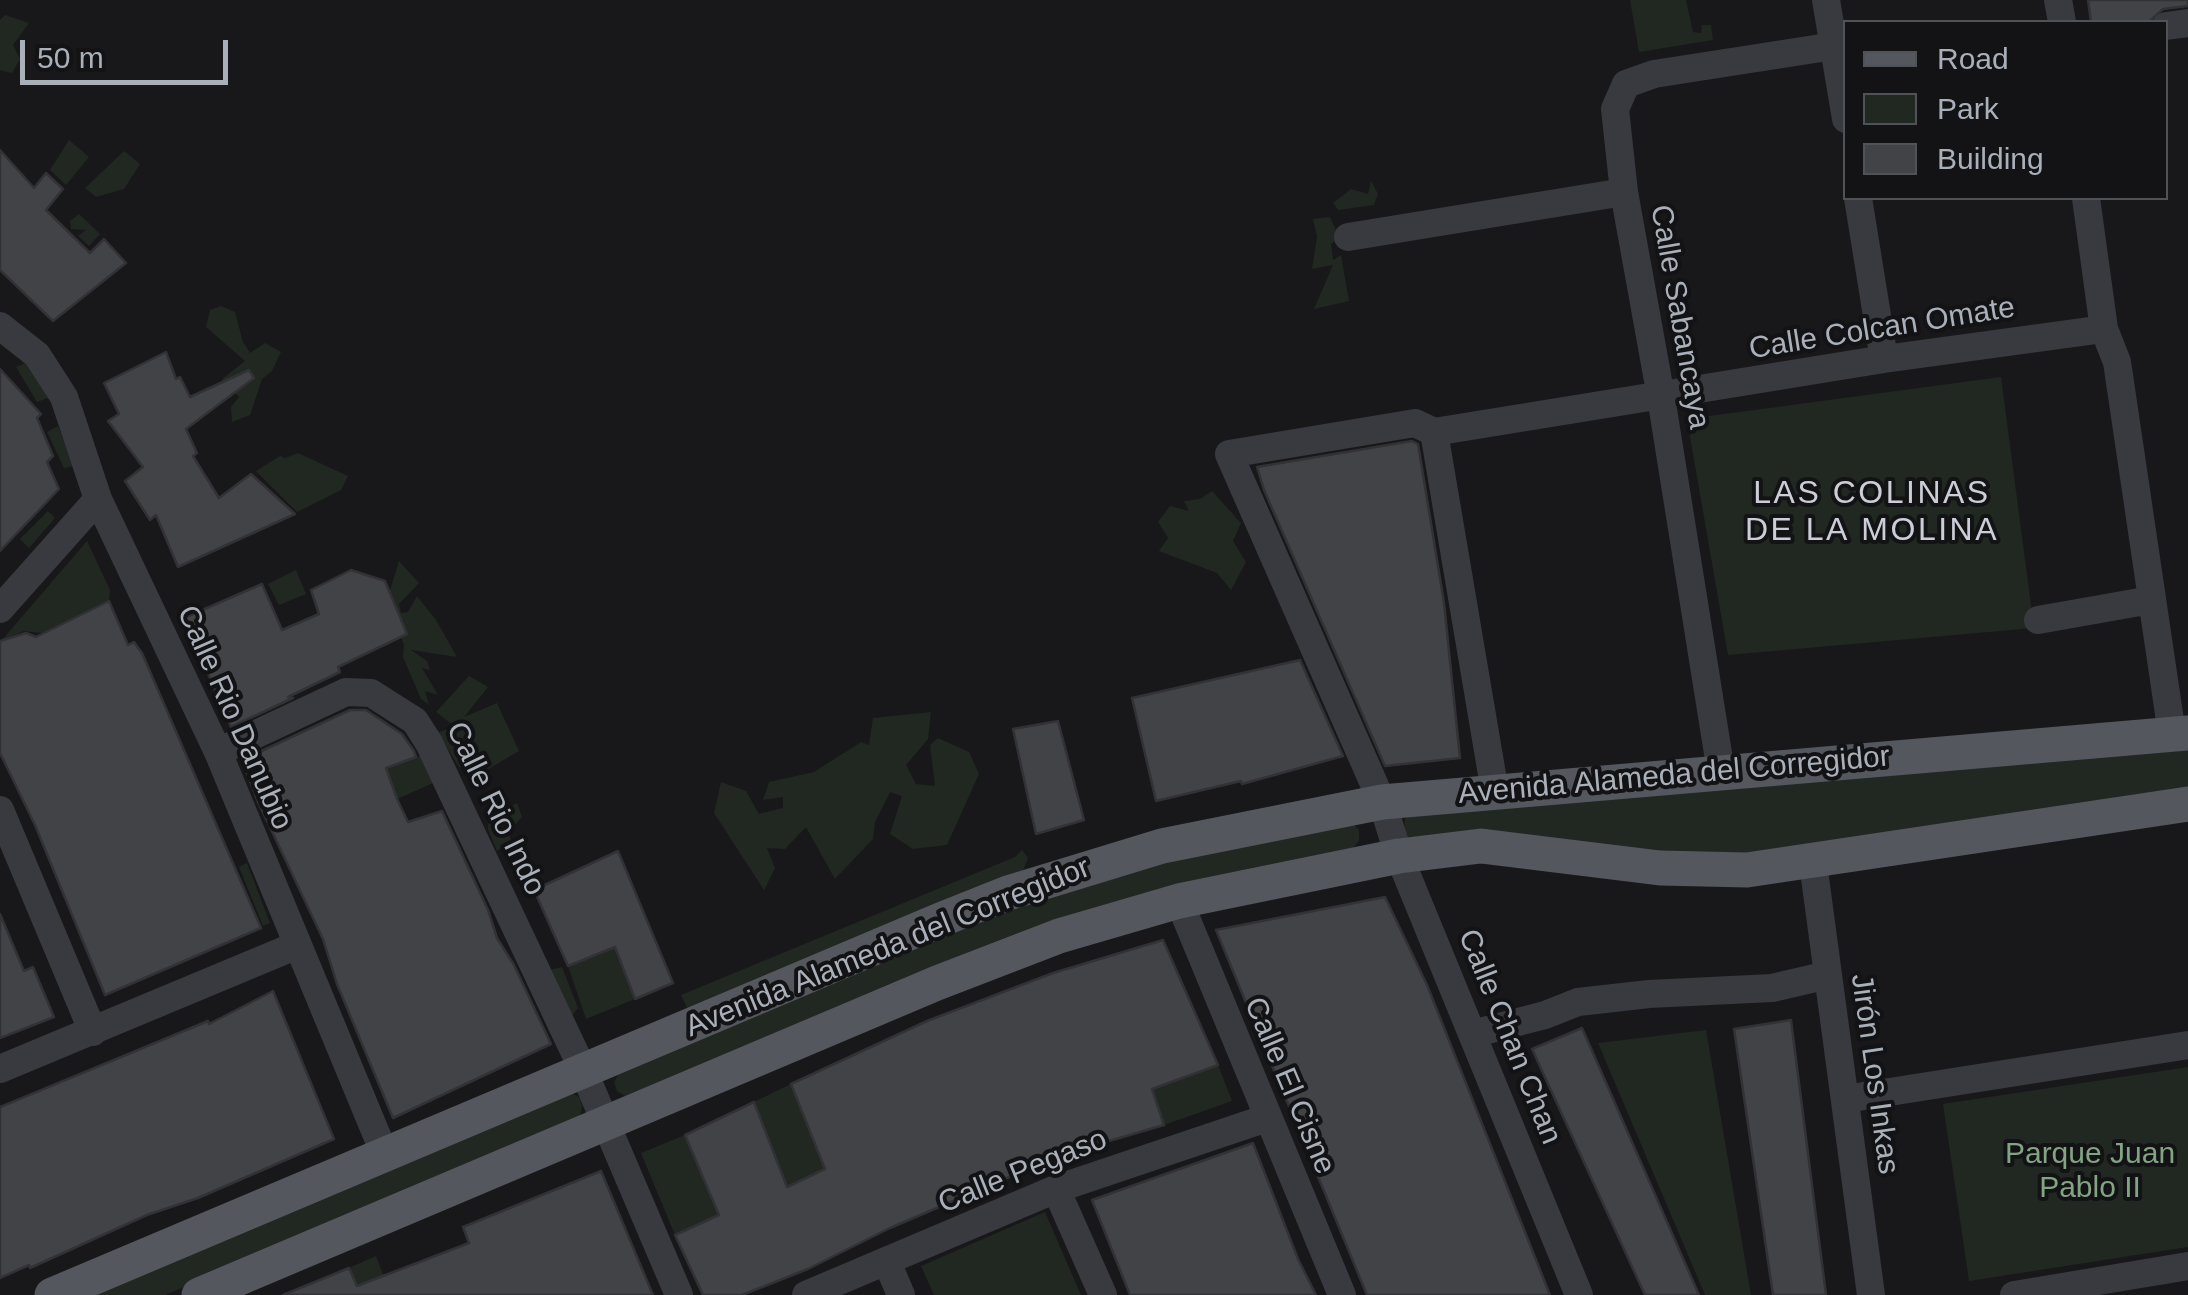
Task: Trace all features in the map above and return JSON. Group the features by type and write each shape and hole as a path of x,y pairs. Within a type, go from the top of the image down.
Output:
{"main road":[{"name":"Avenida Alameda del Corregidor","path":"52,1295 1008,893 1162,846 1382,802 2180,734"},
{"name":"Avenida Alameda del Corregidor","path":"199,1295 937,983 1059,936 1178,901 1399,856 1481,846 1706,871 1813,862 2188,804"}],"street":[{"path":"1826,0 1843,101"},
{"name":"Calle Sabancaya","path":"1722,772 1662,397 1624,192 1615,109 1626,84 1654,74 1834,46"},
{"path":"1348,237 1624,192"},
{"path":"1858,200 1884,359"},
{"path":"2086,200 2104,329 2117,362 2151,600 2180,734"},
{"name":"Calle Rio Danubio","path":"0,326 36,356 64,397 98,498 218,752 385,1155"},
{"name":"Calle Colcan Omate","path":"1229,454 1415,423 1434,432 1884,359 2104,329"},
{"path":"1434,432 1494,792"},
{"name":"Calle Chan Chan","path":"1229,454 1382,802 1399,856 1580,1295"},
{"path":"0,609 98,498"},
{"path":"2038,620 2151,600"},
{"name":"Calle Rio Indo","path":"218,752 346,692 371,693 415,721 429,743 608,1124 679,1295"},
{"path":"0,810 94,1032"},
{"name":"Jirón Los Inkas","path":"1813,862 1871,1295"},
{"name":"Calle El Cisne","path":"1178,901 1342,1295"},
{"path":"0,1069 296,946"},
{"path":"1472,1034 1578,1002 1772,988 1828,975"},
{"path":"1844,1099 2188,1045"},
{"name":"Calle Pegaso","path":"806,1295 1056,1189 1267,1118"},
{"path":"1056,1189 1103,1295"},
{"path":"887,1262 901,1295"},
{"path":"2014,1295 2096,1288 2188,1266"}],"green space":[{"path":"1630,0 1686,0 1693,32 1701,33 1702,25 1711,25 1713,40 1639,52"},
{"path":"5,15 29,23 13,45 20,59 12,73 0,70 0,20"},
{"path":"69,140 89,157 66,185 50,170"},
{"path":"124,151 140,164 124,189 96,197 85,188"},
{"path":"1371,181 1378,194 1374,205 1338,210 1333,203 1351,189 1368,194"},
{"path":"79,214 100,234 89,246 78,236 86,230 71,229 70,221"},
{"path":"1330,217 1337,240 1331,244 1333,260 1341,255 1349,301 1314,309 1333,265 1312,269 1317,237 1313,219"},
{"path":"221,306 235,312 250,353 265,343 281,352 272,371 262,379 250,415 232,422 231,407 239,397 222,379 245,361 206,327 210,310"},
{"path":"26,363 48,398 37,402 16,367"},
{"path":"2001,377 2034,628 1728,655 1687,419"},
{"path":"58,426 74,466 64,468 47,432"},
{"path":"298,453 348,476 341,490 297,512 256,471 280,456"},
{"path":"1212,491 1241,523 1233,541 1246,562 1231,590 1217,573 1159,551 1168,538 1158,522 1170,506 1189,511 1184,501 1200,499"},
{"path":"48,511 55,518 29,548 20,539"},
{"path":"87,541 110,590 109,601 42,633 24,631 2,640"},
{"path":"399,561 419,583 399,604 401,613 408,612 417,596 457,657 411,650 427,661 430,670 422,668 438,695 425,691 429,705 421,699 403,657 404,645 388,597"},
{"path":"296,570 306,594 279,605 268,584"},
{"path":"469,676 488,687 464,717 497,703 519,751 478,775 459,767 438,733 454,726 436,712"},
{"path":"931,712 928,739 906,765 916,784 935,786 930,745 938,738 969,752 979,774 947,845 913,849 890,834 902,796 890,792 875,822 873,839 835,879 806,827 785,849 767,848 775,868 764,890 714,813 721,782 746,791 759,814 783,808 783,797 763,800 769,782 814,772 861,742 869,745 873,718"},
{"path":"2188,747 2188,790 1716,859 1408,838 1404,829 1410,814"},
{"path":"420,756 433,783 397,799 386,768"},
{"path":"517,803 522,817 508,832 511,840 497,851 488,829 489,817"},
{"path":"1352,823 1359,830 1359,841 1353,848 625,1096 617,1091 614,1082 618,1075 998,910 1139,866"},
{"path":"1022,850 1028,858 1022,873 688,1010 681,995 1015,857"},
{"path":"247,863 270,923 263,926 239,867"},
{"path":"615,947 635,999 586,1019 568,966"},
{"path":"562,967 578,1008 571,1017 550,970"},
{"path":"1706,1030 1751,1295 1705,1295 1598,1043"},
{"path":"1218,1065 1232,1101 1164,1125 1152,1089"},
{"name":"Parque Juan Pablo II","path":"2188,1067 2188,1247 1969,1281 1943,1104"},
{"path":"791,1084 825,1169 787,1186 754,1102"},
{"path":"570,1092 579,1097 582,1106 580,1117 574,1122 165,1295 85,1295"},
{"path":"685,1135 719,1215 675,1235 641,1153"},
{"path":"1045,1212 1081,1295 934,1295 921,1266"},
{"path":"376,1256 391,1295 361,1295 349,1268"}],"building":[{"path":"2088,0 2188,0 2188,6 2163,9 2151,20 2091,20"},
{"path":"0,150 34,188 46,173 63,189 46,210 90,253 104,239 126,263 53,321 0,270"},
{"path":"166,352 176,379 180,377 190,397 249,370 254,378 186,429 197,453 193,456 219,498 251,474 295,514 178,567 156,515 150,520 125,481 143,467 108,421 119,414 104,383"},
{"path":"0,369 41,414 37,418 53,456 47,462 59,489 0,551"},
{"path":"1412,441 1418,444 1444,603 1460,758 1385,766 1257,467"},
{"path":"351,570 385,581 407,634 338,667 340,672 288,697 293,698 231,727 184,618 262,584 282,630 319,614 311,590"},
{"path":"109,601 128,645 134,642 142,653 261,928 105,995 35,825 0,753 0,641 26,633 36,637"},
{"path":"1300,660 1343,756 1242,784 1241,781 1156,801 1132,698"},
{"path":"350,710 366,710 402,734 414,751 416,757 386,768 397,799 408,822 442,811 497,938 551,1044 393,1118 337,984 323,939 242,760"},
{"path":"1058,721 1084,820 1036,834 1013,729"},
{"path":"618,851 673,983 635,999 615,947 568,966 534,890"},
{"path":"1385,897 1427,985 1550,1295 1367,1295 1216,930"},
{"path":"0,914 24,971 33,967 54,1017 0,1038"},
{"path":"1163,940 1218,1065 1152,1089 1164,1125 1061,1155 742,1295 703,1295 675,1235 719,1215 685,1135 754,1102 787,1187 825,1169 791,1084 927,1021 1053,973"},
{"path":"273,991 334,1139 0,1278 0,1107 208,1021 209,1024"},
{"path":"1791,1020 1826,1295 1773,1295 1734,1029"},
{"path":"1582,1028 1699,1295 1645,1295 1532,1049"},
{"path":"1253,1143 1316,1295 1130,1295 1092,1200"},
{"path":"601,1171 653,1295 283,1295 349,1268 357,1286 469,1243 463,1227"}],"district":[{"name":"LAS COLINAS DE LA MOLINA","path":"1872,512"}]}
